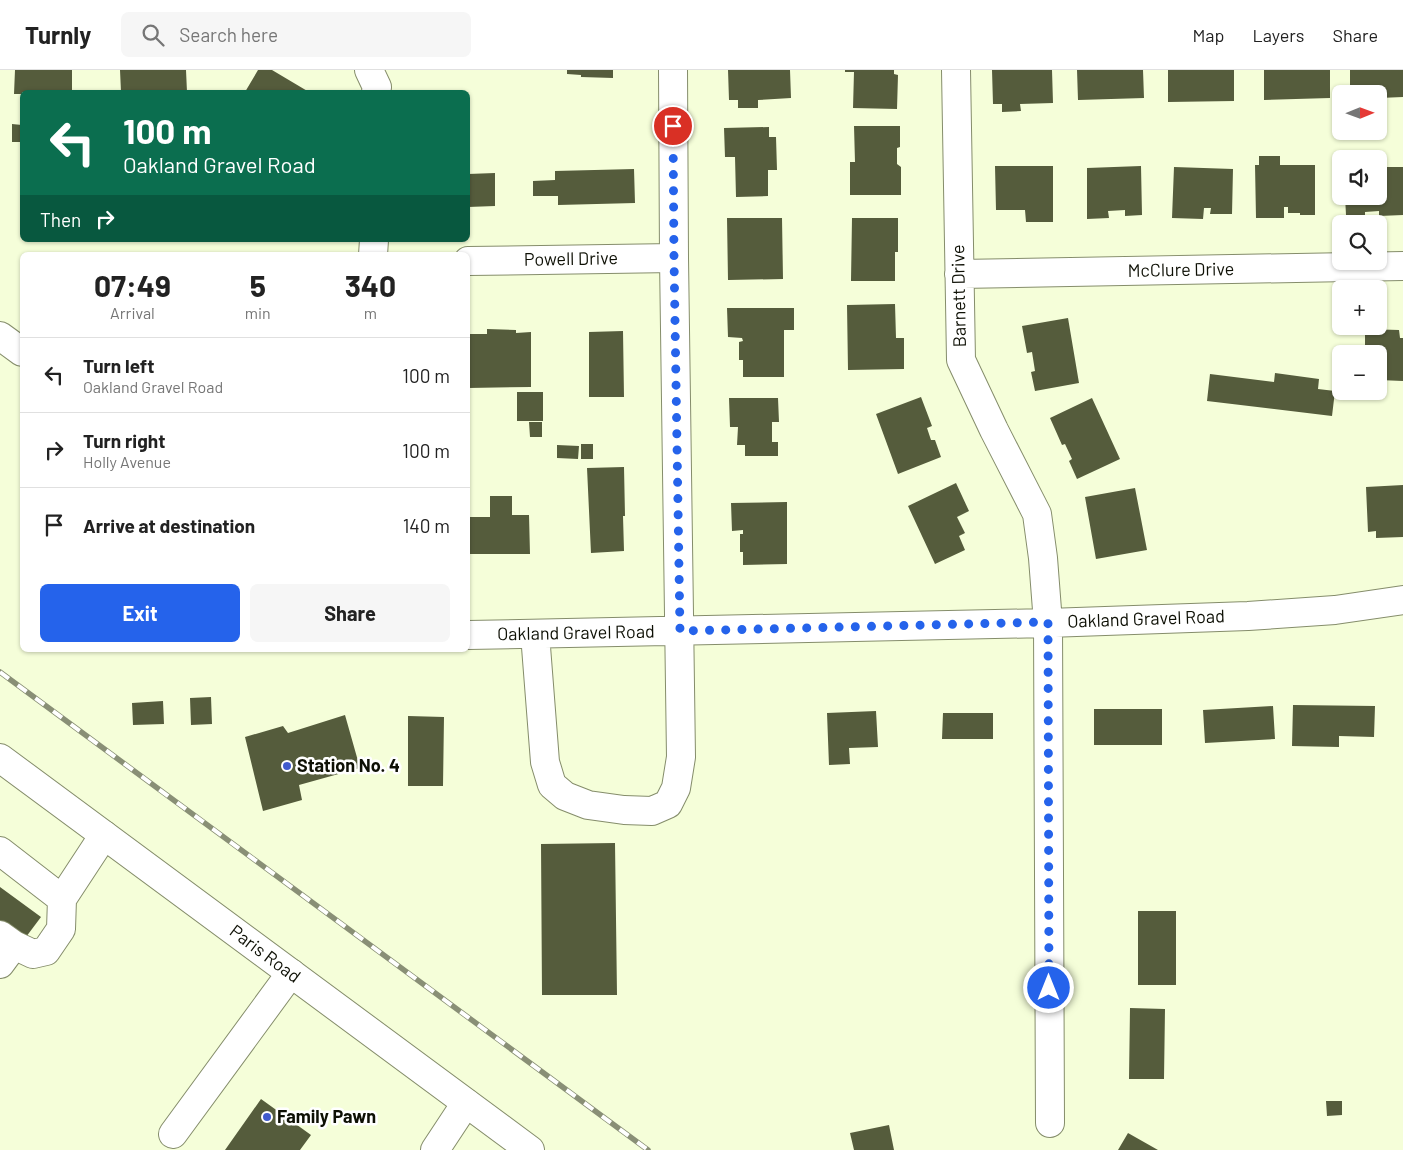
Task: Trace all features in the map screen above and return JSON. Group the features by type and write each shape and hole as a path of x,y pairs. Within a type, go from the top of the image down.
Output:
{"street":[{"path":"369,70 377,87 376,90"},
{"path":"535,634 545,762 552,785 565,796 588,805 624,810 652,811 668,804 676,788 681,757 673,70"},
{"name":"Barnett Drive","path":"956,70 961,360 997,438 1037,514 1043,558 1048,622 1050,1123"},
{"name":"Powell Drive","path":"470,260 674,258"},
{"name":"McClure Drive","path":"959,274 1403,266"},
{"path":"0,336 20,351"},
{"name":"Oakland Gravel Road","path":"470,636 1248,616 1335,610 1403,600"},
{"name":"Paris Road","path":"0,758 530,1150"},
{"path":"5,948 33,954 46,951 61,929 62,899 104,835"},
{"path":"0,851 62,899"},
{"path":"173,1134 290,973"},
{"path":"435,1150 466,1103"}],"building":[{"path":"15,70 72,70 72,90 20,90 20,94 14,94"},
{"path":"120,70 186,70 187,90 121,90"},
{"path":"258,70 272,70 306,90 246,90"},
{"path":"567,70 613,70 613,78 581,77 581,75 567,74"},
{"path":"728,70 790,70 791,98 758,100 758,108 738,108 738,100 729,100"},
{"path":"845,70 894,70 894,74 898,75 897,109 853,108 854,72 845,72"},
{"path":"992,70 1052,70 1053,103 1020,104 1021,111 1002,112 1002,104 993,104"},
{"path":"1077,70 1143,70 1144,98 1078,100"},
{"path":"1168,70 1234,70 1234,101 1168,102"},
{"path":"1264,70 1330,70 1330,98 1264,100"},
{"path":"1350,70 1403,70 1403,97 1388,98 1388,85 1350,85"},
{"path":"12,124 20,125 20,142 12,142"},
{"path":"854,126 900,126 900,147 897,148 897,164 901,167 901,195 850,195 850,162 855,162"},
{"path":"769,127 769,137 776,137 777,170 768,170 768,196 736,197 735,157 725,157 724,128"},
{"path":"1259,156 1280,156 1280,165 1315,165 1315,215 1288,213 1288,207 1284,207 1284,218 1256,218 1255,165 1259,165"},
{"path":"995,166 1053,166 1053,222 1026,222 1025,210 996,210"},
{"path":"1141,166 1142,215 1125,216 1125,210 1108,211 1109,218 1087,219 1087,168"},
{"path":"1174,167 1233,169 1232,214 1210,214 1211,208 1204,208 1203,219 1172,218"},
{"path":"1387,167 1403,167 1403,215 1379,215 1379,211 1365,212 1365,215 1346,215 1345,205 1387,205"},
{"path":"634,169 635,203 558,205 558,196 533,196 533,181 555,180 555,171"},
{"path":"495,173 495,206 470,207 470,174"},
{"path":"727,218 782,218 783,279 728,280"},
{"path":"852,218 898,218 898,252 895,252 895,281 851,281"},
{"path":"895,304 896,338 904,338 904,369 848,370 847,305"},
{"path":"727,308 794,308 794,330 784,330 784,377 743,377 743,360 739,360 739,342 743,341 742,338 728,337"},
{"path":"1068,318 1079,383 1035,391 1031,372 1035,371 1032,352 1027,353 1022,326"},
{"path":"487,329 516,330 516,333 531,332 531,387 470,388 470,334 487,334"},
{"path":"1387,330 1399,330 1400,338 1403,338 1403,381 1387,380 1387,345 1365,345 1365,335 1387,335"},
{"path":"623,331 624,397 589,397 589,332"},
{"path":"1275,373 1319,379 1318,389 1332,391 1332,400 1334,400 1332,416 1207,401 1210,374 1274,382"},
{"path":"517,392 543,392 543,421 517,421"},
{"path":"921,397 932,426 927,428 931,440 935,440 941,457 898,474 876,414"},
{"path":"729,398 778,398 779,422 772,422 772,442 778,442 778,456 745,456 745,445 737,445 738,427 730,427"},
{"path":"1092,398 1120,459 1077,479 1069,461 1072,459 1065,444 1062,445 1050,418"},
{"path":"529,422 542,422 542,437 530,437"},
{"path":"581,444 593,444 593,459 581,459"},
{"path":"557,445 579,446 578,459 557,458"},
{"path":"624,467 624,551 591,553 587,468"},
{"path":"956,483 969,511 957,517 965,533 959,536 965,550 935,564 908,506"},
{"path":"1403,485 1403,537 1376,538 1376,531 1368,532 1366,487"},
{"path":"1135,488 1147,550 1096,559 1085,497"},
{"path":"490,496 512,496 512,515 529,515 530,554 470,554 470,517 490,517"},
{"path":"787,502 787,564 743,565 743,552 740,552 740,534 743,534 743,530 732,531 731,503"},
{"path":"211,697 212,724 191,725 190,698"},
{"path":"163,701 164,724 133,725 132,703"},
{"path":"1293,705 1375,706 1374,737 1339,736 1339,747 1292,746"},
{"path":"1273,706 1275,739 1205,743 1203,710"},
{"path":"1094,709 1162,709 1162,745 1094,745"},
{"path":"876,711 878,747 849,748 850,764 829,765 827,713"},
{"path":"943,713 993,713 993,739 942,739"},
{"path":"345,715 360,768 299,785 302,800 263,811 245,737 283,726 288,733"},
{"path":"408,716 444,717 443,786 408,786"},
{"path":"615,843 617,995 542,995 541,844"},
{"path":"0,887 41,917 23,941 0,924"},
{"path":"1138,911 1176,911 1176,985 1138,985"},
{"path":"1130,1008 1165,1009 1164,1079 1129,1079"},
{"name":"Family Pawn","path":"261,1099 311,1135 300,1150 225,1150"},
{"path":"1326,1101 1342,1101 1342,1115 1327,1116"},
{"path":"889,1125 894,1150 854,1150 850,1133"},
{"path":"1128,1133 1158,1150 1118,1150"}],"railway":[{"path":"0,672 648,1150"}],"place":[{"name":"Station No. 4","path":"287,766"},
{"name":"Family Pawn","path":"267,1117"}],"route":[{"path":"673,126 680,631 1048,622 1049,988"}]}
